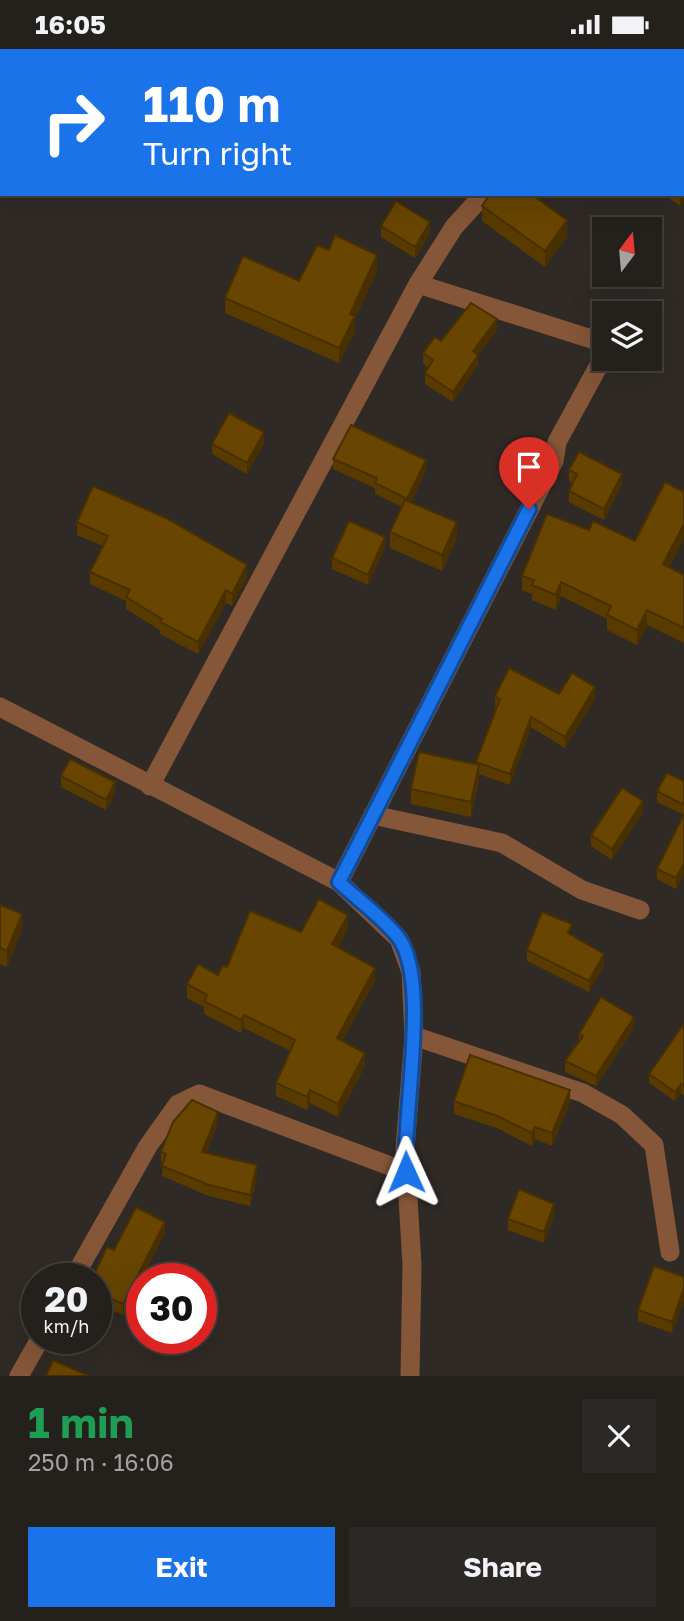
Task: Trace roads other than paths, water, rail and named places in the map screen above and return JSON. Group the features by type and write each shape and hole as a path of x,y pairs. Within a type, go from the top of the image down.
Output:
{"street":[{"path":"150,786 418,284 454,227 483,196"},
{"path":"418,284 592,339"},
{"path":"339,882 554,461 557,442 596,371"},
{"path":"0,707 339,882 399,939 411,972 414,1036 405,1148 412,1265 410,1376"},
{"path":"373,815 502,843 582,890 640,910"},
{"path":"414,1036 583,1093 622,1115 654,1145 675,1231 670,1252"},
{"path":"82,1263 148,1146 178,1104 199,1094 406,1172"},
{"path":"19,1376 31,1354"}]}
